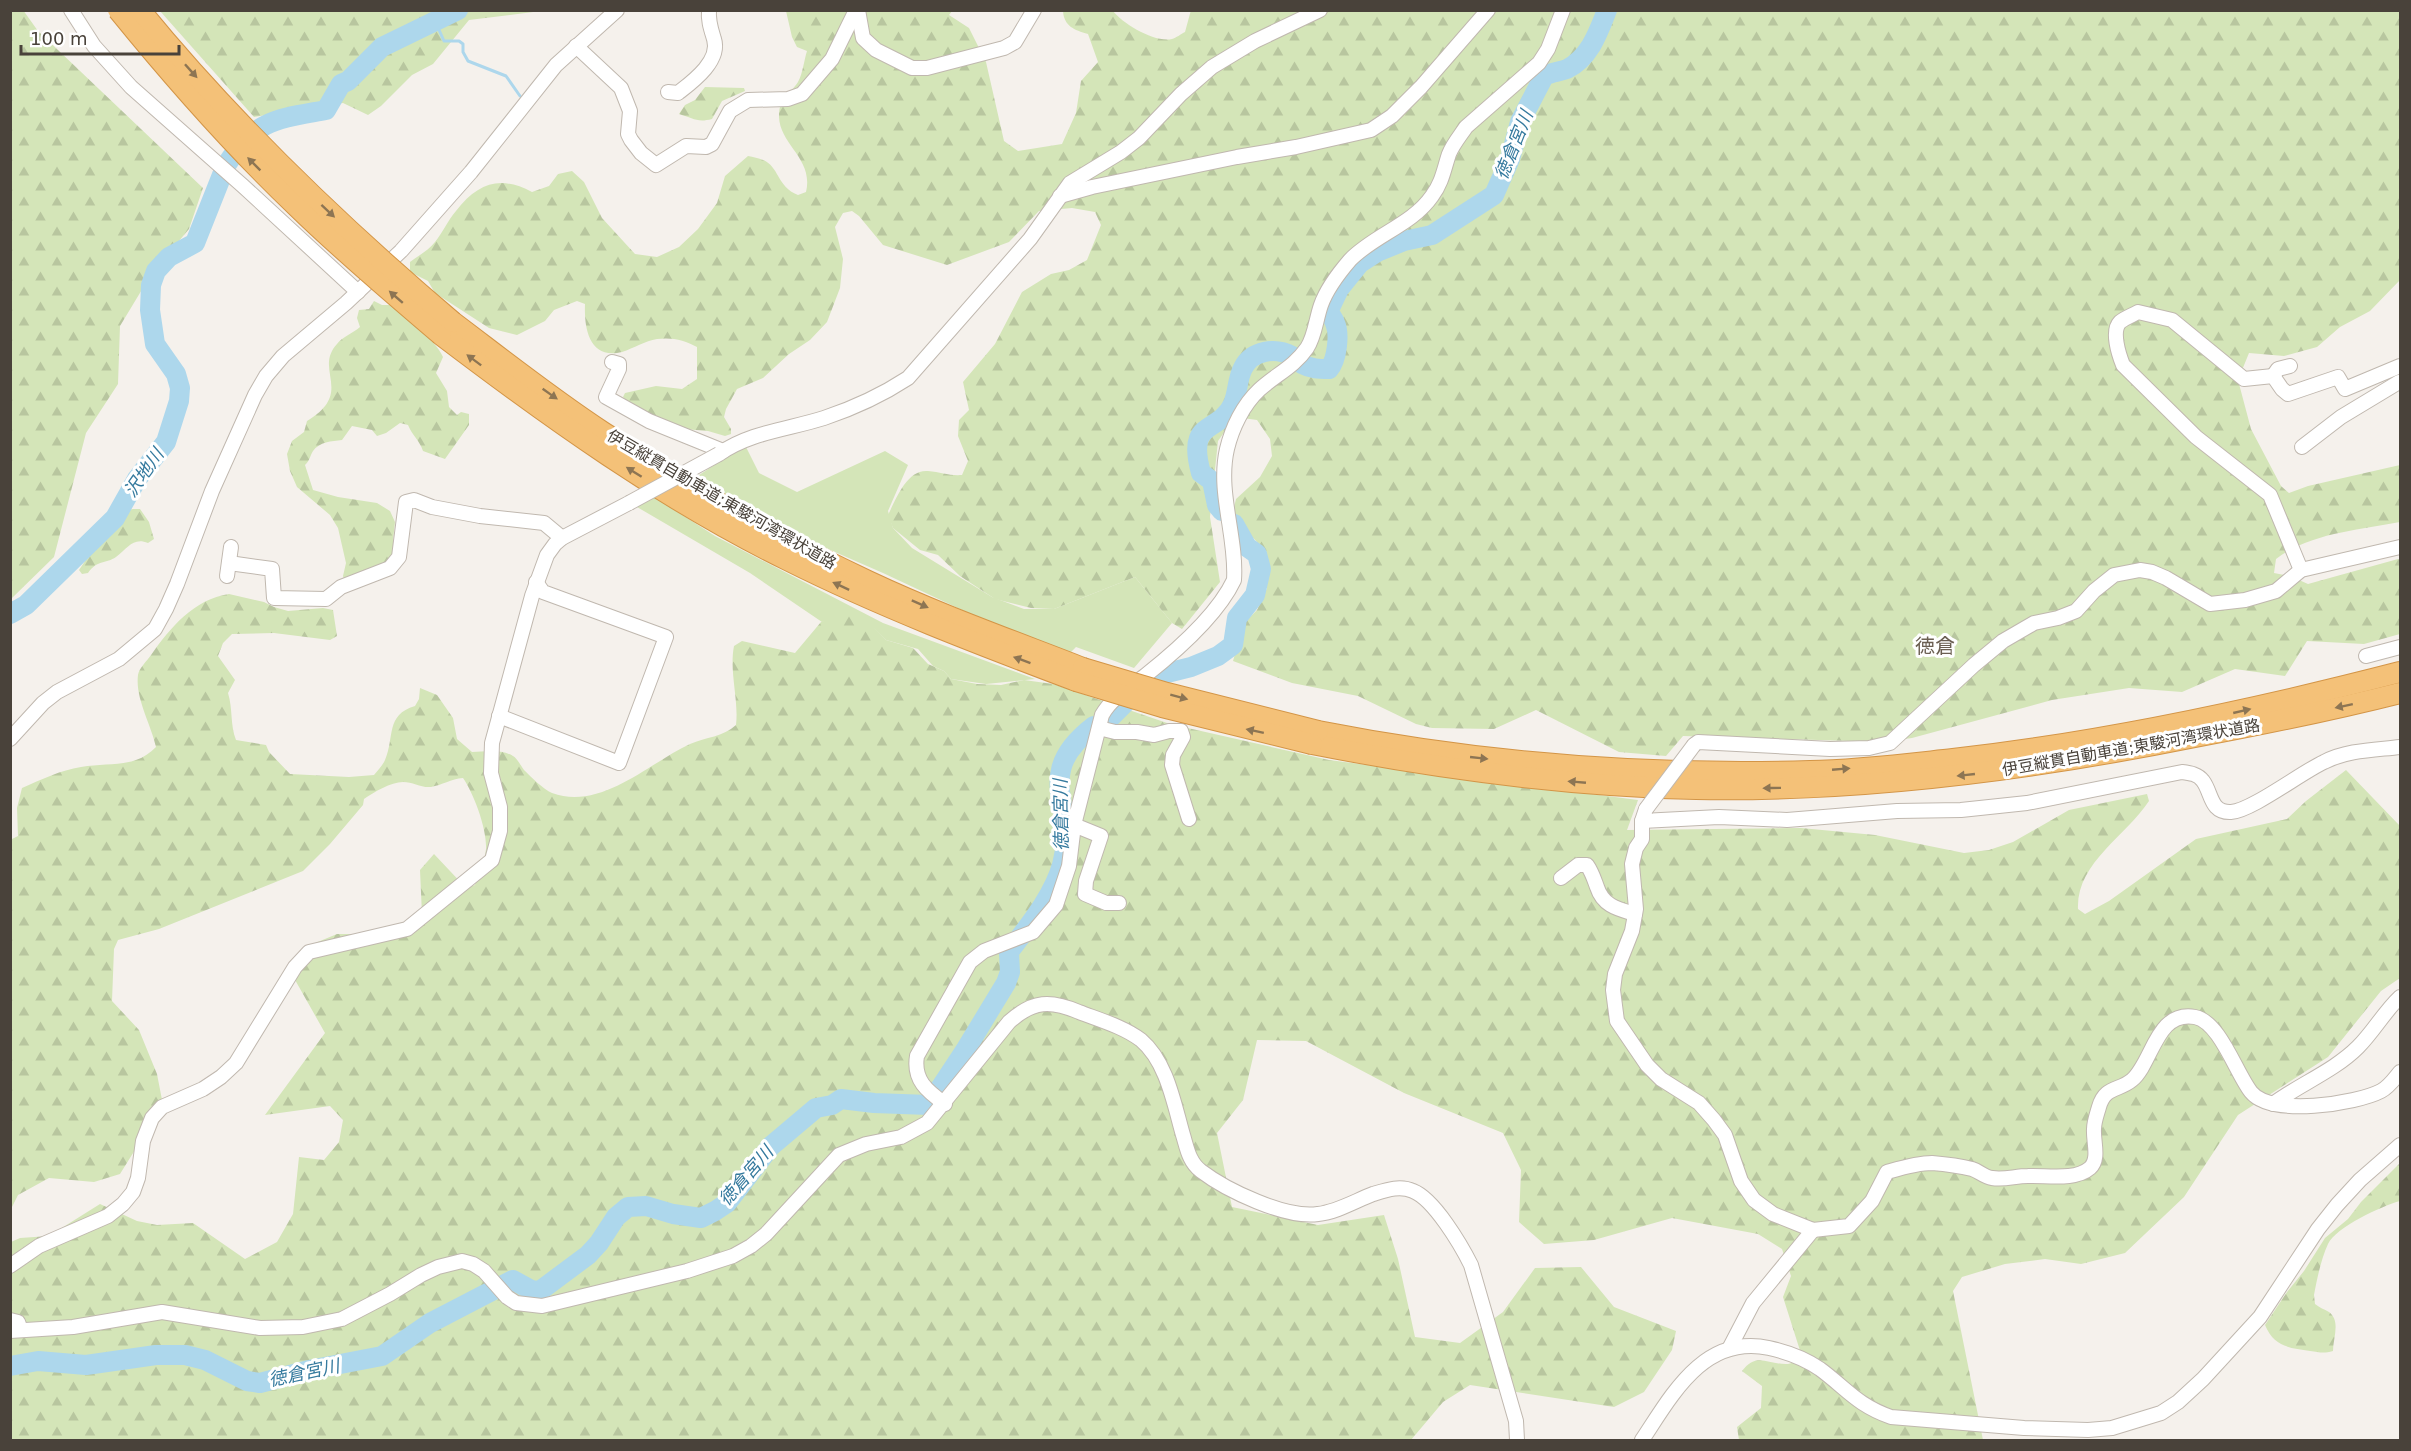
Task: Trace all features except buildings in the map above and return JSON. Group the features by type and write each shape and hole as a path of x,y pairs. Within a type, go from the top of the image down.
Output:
{"highway":[{"name":"伊豆縦貫自動車道;東駿河湾環状道路","path":"118,10 165,69 225,135 281,192 366,271 447,328 595,447 700,513 786,560 938,630 1080,674 1162,707 1315,737 1525,763 1697,772 1813,771 1995,754 2088,740 2238,712 2356,683 2400,669"},
{"name":"伊豆縦貫自動車道;東駿河湾環状道路","path":"140,10 220,104 447,328"},
{"name":"伊豆縦貫自動車道;東駿河湾環状道路","path":"1315,737 1382,758 1524,778 1687,788 1813,787 1920,780 2009,770 2113,754 2400,693"}],"street":[{"path":"71,10 94,46 131,87 358,292"},
{"path":"668,92 678,93 706,68 715,44 710,29 709,10"},
{"path":"576,46 621,88 630,111 628,134 631,141 656,165 686,146 706,147 712,144 730,111 741,103 758,98 788,99 802,94 832,59 857,10"},
{"path":"857,10 863,38 876,50 912,68 927,68 1004,48 1015,42 1034,10"},
{"path":"10,1266 39,1246 108,1216 123,1204 133,1192 138,1178 143,1141 152,1118 162,1107 203,1089 236,1063 295,967 309,952 407,930 492,860 500,831 500,807 491,772 492,743 536,582 547,555 555,544 562,538 721,452 765,433 851,408 887,392 908,378 1030,239 1070,183 1139,138 1181,94 1212,67 1255,41 1320,10"},
{"path":"1060,196 1102,185 1371,130 1392,116 1407,102 1488,10"},
{"path":"945,1104 920,1083 915,1065 916,1056 970,962 984,951 1033,932 1056,905 1069,866 1074,825 1102,715 1108,705 1182,644 1204,621 1232,585 1234,575 1226,495 1226,452 1233,429 1248,403 1259,390 1301,356 1309,345 1327,291 1335,278 1352,258 1418,211 1432,197 1442,179 1450,152 1466,127 1539,63 1548,49 1563,10"},
{"path":"10,739 43,703 57,692 119,659 155,628 173,592 217,480 255,395 266,376 283,356 358,292 401,251 471,172 556,64 609,13"},
{"path":"2290,366 2278,369 2272,376 2244,379 2172,320 2138,312 2119,323 2116,329 2118,352 2123,365 2196,437 2270,495 2301,570"},
{"path":"612,362 619,364 619,369 606,397 649,421 721,452"},
{"path":"2272,376 2288,394 2338,377 2345,389 2396,368 2400,384 2341,417 2302,447"},
{"path":"231,547 228,570 272,569 274,598 326,599 341,587 390,568 399,557 406,502 414,500 432,507 480,516 544,523 562,538"},
{"path":"2400,547 2301,570 2276,591 2245,600 2210,604 2152,572 2140,570 2114,575 2076,610 2058,618 2034,623 2003,641 1890,743 1869,748 1830,749 1698,741 1644,815 1642,839 1636,848 1632,864 1635,914 1632,931 1615,974 1613,990 1617,1021 1647,1065 1661,1079 1699,1103 1714,1120 1725,1135 1741,1181 1754,1200 1773,1214 1813,1230 1850,1226 1872,1201 1887,1172 1907,1166 1930,1163 1975,1170 1981,1175 2006,1179 2083,1172 2091,1167 2095,1159 2094,1128 2102,1097 2114,1088 2132,1080 2160,1032 2176,1019 2195,1017 2210,1025 2252,1094 2272,1104 2309,1106 2370,1096 2384,1089 2400,1072"},
{"path":"499,716 619,763 666,638 543,592 536,582"},
{"path":"2366,656 2400,647"},
{"path":"1099,728 1115,732 1154,735 1181,731 1182,737 1173,754 1172,765 1190,819"},
{"path":"1644,815 1787,820 1897,811 1961,810 2027,803 2182,772 2195,774 2203,781 2214,806 2222,811 2232,812 2248,806 2325,761 2347,754 2400,747"},
{"path":"1074,825 1101,836 1086,881 1085,894 1106,903 1119,903"},
{"path":"1561,878 1578,865 1587,865 1605,903 1635,914"},
{"path":"2272,1104 2317,1077 2358,1047 2385,1011 2400,997"},
{"path":"10,1320 18,1322 16,1331 73,1327 162,1312 260,1328 303,1327 329,1323 390,1294 438,1267 462,1262 474,1264 484,1271 507,1297 516,1303 542,1306 687,1271 740,1253 766,1234 838,1155 866,1144 902,1137 927,1123 945,1104 974,1063 1025,1009 1036,1005 1062,1005 1121,1029 1140,1039 1152,1050 1167,1082 1190,1157 1197,1168 1208,1177 1272,1208 1303,1215 1319,1214 1390,1189 1412,1190 1422,1196 1447,1225 1463,1248 1471,1265 1516,1421 1517,1440"},
{"path":"1642,1440 1679,1383 1690,1372 1729,1349 1752,1344 1788,1352 1819,1368 1854,1400 1871,1410 1891,1417 2024,1428 2069,1435 2112,1428 2161,1413 2178,1402 2203,1378 2260,1317 2318,1229 2337,1205 2360,1180 2400,1145"},
{"path":"1729,1349 1753,1303 1813,1230"}],"green space":[{"path":"23,10 38,31 203,188 189,229 152,273 120,326 118,384 86,433 54,557 11,599 10,11"},
{"path":"1191,10 2400,11 2400,280 2370,311 2340,327 2317,347 2284,356 2249,353 2238,380 2251,429 2281,486 2289,493 2308,486 2400,465 2400,522 2335,534 2304,543 2276,559 2274,573 2290,576 2308,584 2398,559 2400,560 2400,634 2364,644 2307,641 2285,676 2235,669 2182,692 2129,688 2052,700 1912,738 1882,742 1683,736 1666,756 1619,752 1536,710 1494,729 1432,728 1416,724 1358,696 1292,683 1233,661 1244,623 1257,610 1267,588 1266,571 1257,542 1232,515 1236,499 1260,477 1272,456 1270,439 1257,420 1235,417 1218,441 1210,517 1220,582 1182,629 1172,623 1135,577 1054,609 1031,608 995,599 960,576 938,555 920,550 893,528 888,515 903,486 914,475 928,471 962,475 968,461 958,436 959,420 969,410 963,382 995,344 1022,292 1051,274 1069,270 1087,260 1101,225 1095,212 1072,208 1039,211 1009,242 947,265 883,245 859,216 852,211 843,213 835,227 843,259 840,288 827,322 810,340 789,354 763,378 737,389 726,409 724,417 731,429 731,434 725,436 708,431 684,429 630,405 623,397 625,393 656,386 682,389 697,379 697,347 678,340 663,338 648,341 622,352 602,351 596,347 588,332 585,304 577,301 554,310 545,321 517,335 489,328 435,293 428,281 410,272 410,262 433,245 464,201 481,188 490,185 510,184 532,192 549,186 558,174 572,171 584,182 602,218 635,254 657,257 679,247 698,229 717,203 725,176 748,156 768,163 791,191 798,195 806,192 805,170 785,136 779,117 783,100 800,78 807,51 797,47 792,37 786,11 952,11 949,15 969,28 986,62 1004,141 1018,151 1062,144 1076,113 1081,81 1098,62 1088,34 1071,27 1065,20 1063,11 1113,11 1140,31 1165,39 1174,38 1185,32"},
{"path":"160,11 541,11 469,20 433,64 412,75 381,106 368,115 343,103 254,117"},
{"path":"705,87 744,88 745,91 722,101 712,119 699,120 679,114 685,105 695,100"},
{"path":"374,301 382,305 391,305 434,343 443,357 436,373 447,391 449,407 457,415 461,412 469,414 469,425 445,459 423,451 408,425 400,423 386,433 377,436 372,430 352,426 342,440 322,444 313,451 305,465 313,490 338,497 377,503 390,511 395,522 394,560 345,583 343,576 346,563 338,528 330,515 297,487 290,471 287,454 292,441 304,432 307,421 329,400 331,354 339,342 360,327 357,318 359,310 369,309"},
{"path":"745,445 759,473 797,492 885,451 908,465 888,511 893,528 912,548 992,597 1024,609 1054,609 1135,577 1172,623 1134,668 1076,647 1069,654 1009,632 812,542 693,479"},
{"path":"653,496 715,536 883,623 1035,679 986,684 951,679 944,671 933,666 918,649 886,640 874,628 845,620 822,622 750,573 637,507"},
{"path":"140,509 149,522 154,539 148,543 134,542 116,557 82,574 79,570 96,545 110,533 127,510"},
{"path":"229,594 264,602 288,611 323,608 333,610 337,636 330,640 274,633 232,634 223,643 218,656 235,680 228,693 236,740 266,745 269,752 290,774 349,777 374,775 385,760 395,721 399,715 415,706 419,699 420,688 437,695 453,718 457,739 472,752 504,752 516,758 524,770 552,793 570,797 588,796 624,782 674,752 720,734 736,725 734,646 742,641 795,653 821,622 848,614 866,619 886,640 913,648 928,664 944,671 951,679 977,684 1001,685 1024,680 1053,684 1170,724 1329,760 1638,800 1627,830 1801,828 1875,835 1964,853 1989,850 2013,842 2069,810 2147,794 2149,801 2104,851 2085,878 2078,909 2085,914 2109,901 2196,839 2287,819 2346,770 2400,826 2400,978 2381,991 2328,1057 2238,1115 2184,1197 2125,1253 2081,1264 2045,1259 2005,1264 1962,1277 1953,1291 1983,1440 1739,1440 1737,1427 1761,1408 1762,1386 1742,1371 1747,1365 1758,1360 1788,1364 1803,1360 1783,1297 1791,1276 1782,1249 1758,1234 1672,1218 1594,1240 1544,1244 1519,1222 1521,1170 1503,1133 1404,1093 1306,1041 1257,1040 1243,1100 1217,1133 1232,1207 1318,1225 1384,1215 1398,1259 1415,1337 1460,1343 1503,1312 1535,1268 1581,1267 1614,1307 1676,1331 1672,1350 1644,1392 1614,1407 1470,1385 1443,1402 1411,1440 11,1440 11,1242 20,1238 49,1236 100,1204 137,1221 157,1225 193,1223 245,1259 277,1242 293,1214 299,1157 324,1160 339,1142 343,1120 330,1106 265,1115 325,1033 290,971 308,946 337,934 392,934 422,915 420,870 434,854 466,888 475,885 484,858 486,841 482,822 463,778 431,787 398,782 364,799 363,805 330,844 303,871 159,929 118,940 114,949 112,1001 139,1030 157,1074 163,1105 120,1174 94,1182 49,1178 18,1195 11,1209 10,840 18,836 17,808 22,788 73,768 130,762 148,754 156,747 139,693 140,670 166,635 184,616 205,602"},
{"path":"2400,1163 2400,1201 2371,1212 2340,1231 2328,1244 2323,1256 2314,1295 2315,1304 2329,1312 2335,1320 2333,1351 2303,1350 2278,1342 2265,1325 2287,1292 2304,1271 2325,1238 2348,1219 2361,1202"}],"waterway":[{"name":"沢地川","path":"227,164 248,138 258,130 281,119 326,110 341,84 348,81 382,47 458,10"},
{"name":"徳倉宮川","path":"1302,364 1322,369 1329,369 1332,365 1336,353 1337,328 1329,310 1339,289 1360,263 1377,252 1404,241 1432,235 1494,195 1510,159 1520,122 1544,76 1567,69 1582,58 1592,44 1607,10"},
{"path":"435,21 444,41 459,41 463,44 463,52 468,61 506,76 520,96"},
{"name":"沢地川","path":"10,614 26,605 115,518 137,479 166,442 179,401 180,388 176,374 155,344 150,310 151,285 156,271 169,257 195,243 222,175"},
{"name":"徳倉宮川","path":"1222,511 1217,505 1212,481 1201,473 1197,456 1201,435 1227,414 1235,400 1241,372 1252,357 1272,351 1292,356"},
{"name":"徳倉宮川","path":"1108,720 1126,702 1163,674 1191,667 1218,656 1233,645 1237,618 1255,595 1261,569 1257,554 1247,547 1234,524"},
{"name":"徳倉宮川","path":"10,1366 38,1361 86,1365 156,1355 185,1355 205,1360 247,1381 260,1383 309,1370 382,1356 430,1323 513,1280 533,1291 541,1290 588,1255 616,1217 628,1207 646,1206 673,1214 701,1218 715,1211 727,1203 771,1146 816,1108 832,1105 841,1099 929,1105 1006,983 1010,972 1009,953 1053,888 1062,865 1065,844 1060,791 1060,776 1064,760 1075,744 1094,726"}],"district":[{"name":"徳倉","path":"1935,646"}]}
